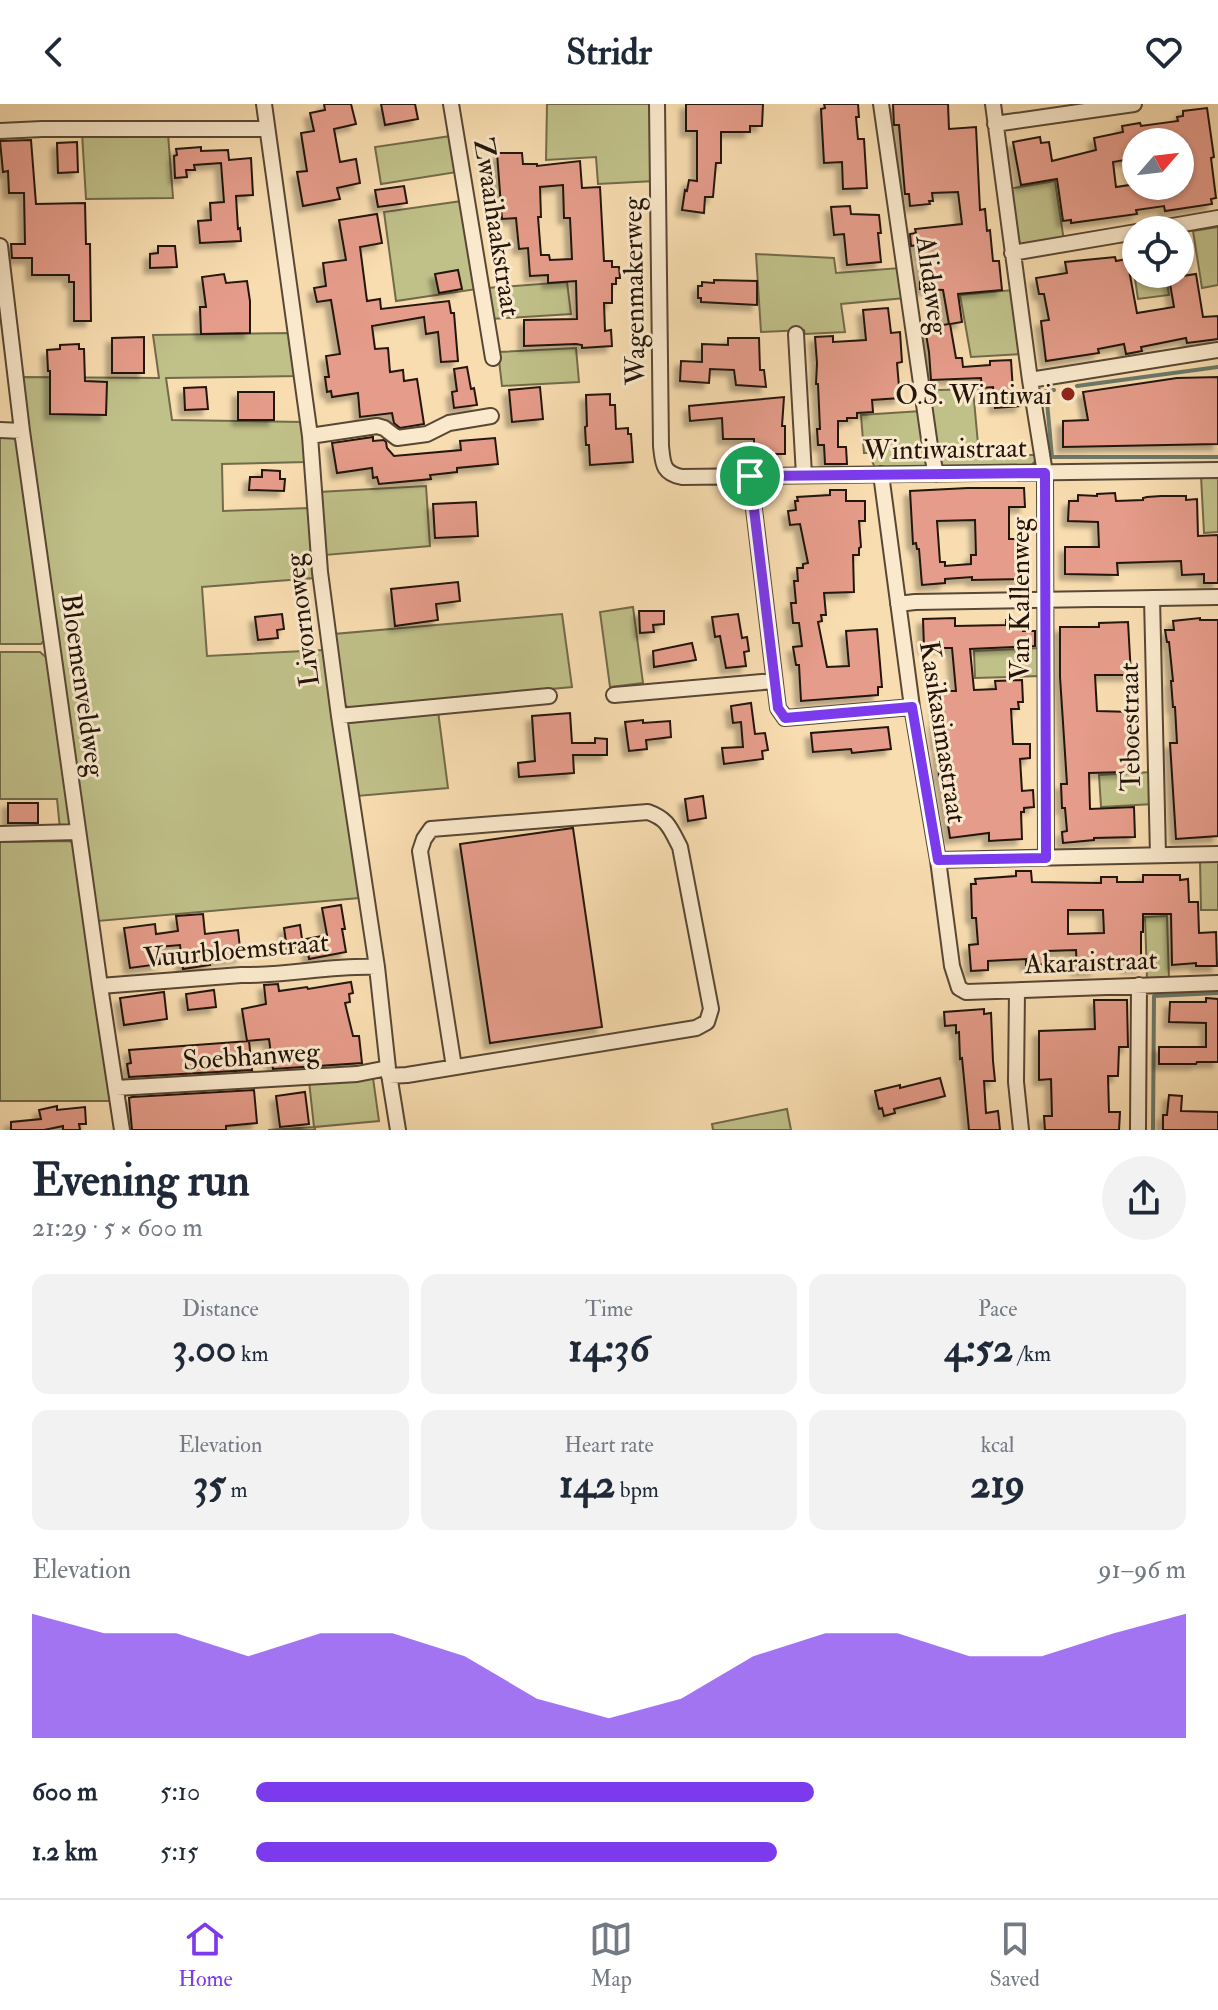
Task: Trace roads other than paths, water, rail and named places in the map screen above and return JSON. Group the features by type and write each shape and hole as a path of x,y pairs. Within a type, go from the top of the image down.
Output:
{"street":[{"name":"Livornoweg","path":"264,104 310,436 320,572 398,1130"},
{"name":"Zwaaihaakstraat","path":"451,104 493,358"},
{"name":"Wagenmakerweg","path":"657,104 661,446 665,468 672,475"},
{"name":"Alidaweg","path":"881,104 936,474"},
{"name":"Van Kallenweg","path":"993,104 1045,473 1046,858"},
{"path":"995,124 1134,104"},
{"path":"0,131 267,129"},
{"path":"1194,222 1218,218"},
{"path":"1012,253 1122,234"},
{"name":"Bloemenveldweg","path":"0,246 22,431 122,1130"},
{"path":"796,334 804,475"},
{"path":"1030,380 1218,350"},
{"path":"310,436 377,426 397,438 427,434 449,423 491,416"},
{"path":"0,430 22,431"},
{"name":"Wintiwaistraat","path":"672,475 1218,470"},
{"name":"Kasikasimastraat","path":"881,474 912,707 954,978 959,988 966,992"},
{"path":"750,476 774,681 778,708 785,718 912,707"},
{"path":"898,604 1218,597"},
{"name":"Teboestraat","path":"1152,598 1158,855"},
{"path":"614,695 774,681"},
{"path":"339,716 549,696"},
{"name":"Soebhanweg","path":"116,1088 454,1067 696,1028 707,1022 711,1009 680,847 661,816 648,812 431,829 420,851 454,1067"},
{"path":"0,834 78,832"},
{"path":"938,860 1218,854"},
{"name":"Vuurbloemstraat","path":"100,986 350,966 377,967"},
{"name":"Akaraistraat","path":"966,992 1218,983"},
{"path":"1138,1130 1139,985"},
{"path":"1017,991 1016,1082 1021,1130"}],"waterway":[{"path":"1077,386 1218,367"},
{"path":"1054,390 1046,391 1052,457 1218,457"},
{"path":"1153,1130 1154,996 1218,993"}],"place":[{"name":"O.S. Wintiwai","path":"1068,394"}]}
